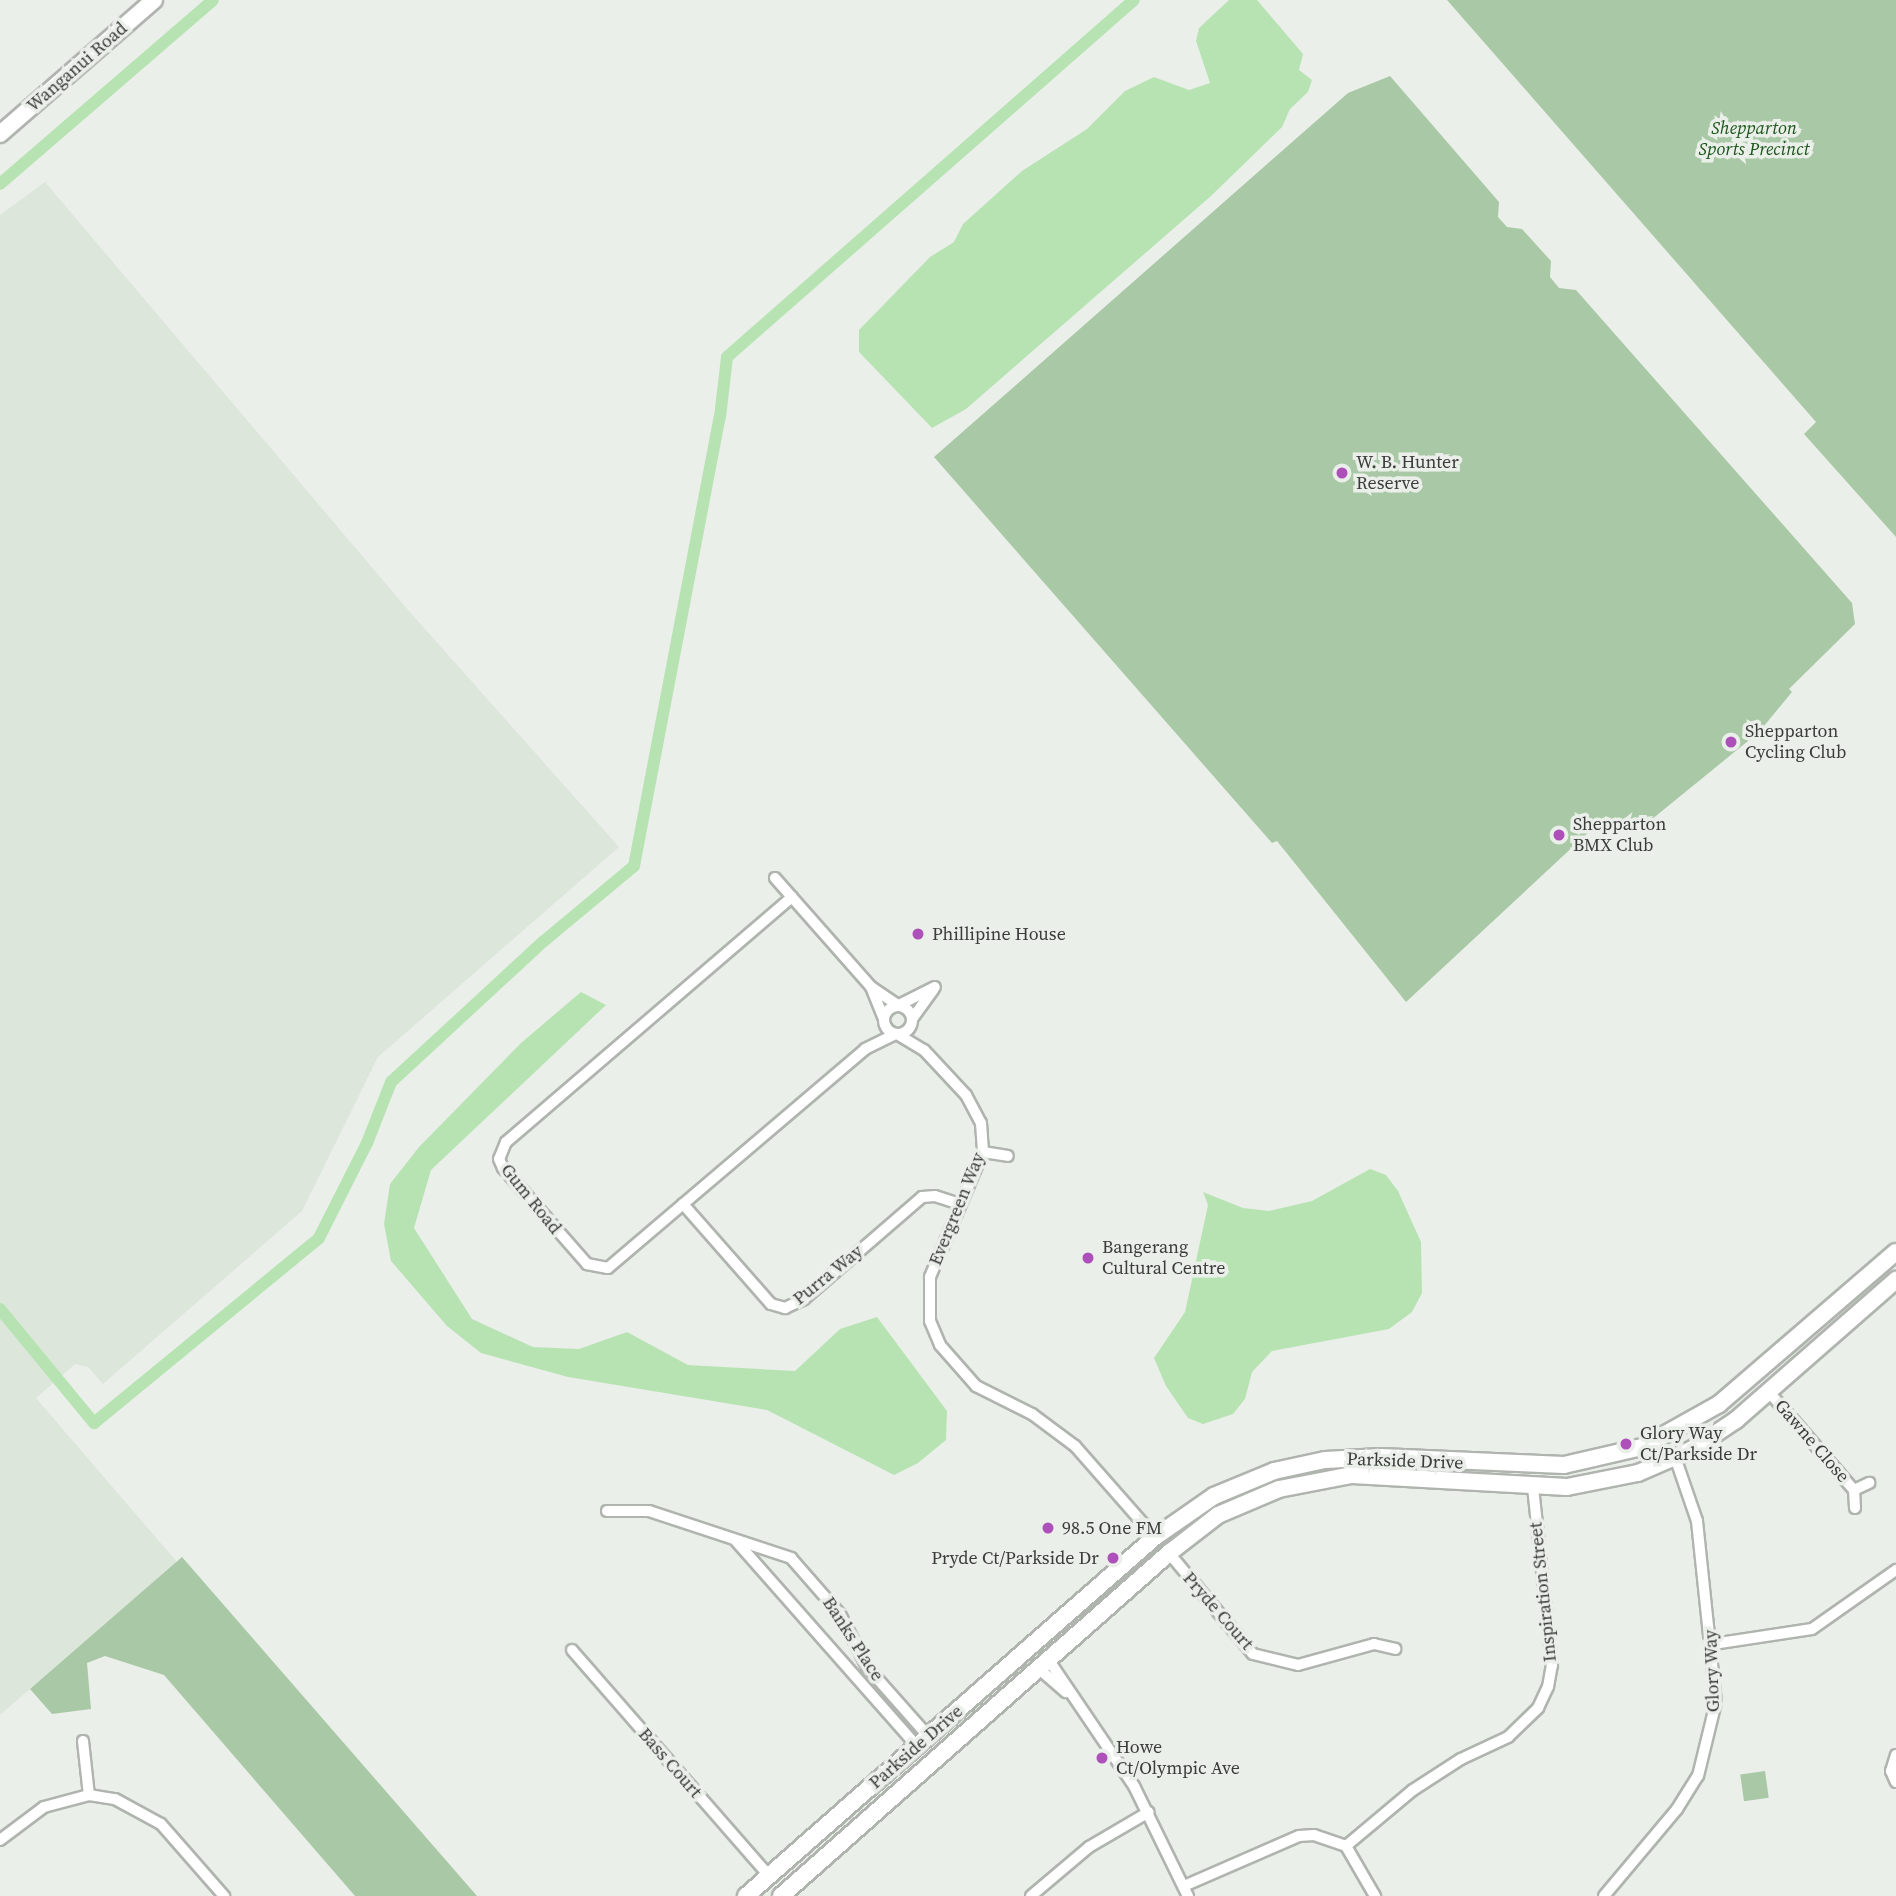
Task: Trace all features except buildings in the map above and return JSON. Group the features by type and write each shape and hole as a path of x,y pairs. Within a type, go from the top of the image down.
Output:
{"street":[{"name":"Wanganui Road","path":"0,134 154,0"},
{"path":"775,878 871,988 899,1005 912,1019"},
{"name":"Gum Road","path":"792,897 501,1150 503,1168 578,1255 597,1268 616,1263 865,1049 897,1034"},
{"path":"871,988 886,1028 897,1034 907,1031 912,1019 935,988 887,1009 883,1018"},
{"name":"Gum Road","path":"865,1049 883,1018"},
{"name":"Evergreen Way","path":"912,1019 925,1050 976,1110 983,1152 930,1277 930,1321 940,1345 976,1386 1042,1420 1075,1446 1156,1537"},
{"name":"Evergreen Way","path":"897,1034 925,1050"},
{"path":"983,1152 1008,1156"},
{"name":"Purra Way","path":"683,1203 771,1304 785,1308 804,1299 922,1197 935,1196 960,1204"},
{"name":"Parkside Drive","path":"746,1896 1156,1537 1214,1496 1300,1464 1362,1457 1531,1465 1618,1455 1664,1438 1719,1404 1896,1252"},
{"path":"1877,1269 1894,1286"},
{"name":"Parkside Drive","path":"784,1895 1169,1553 1218,1515 1307,1481 1388,1475 1533,1487 1599,1483 1675,1457 1718,1432 1894,1286"},
{"path":"1819,1320 1833,1336"},
{"name":"Gawne Close","path":"1769,1392 1854,1490 1855,1508"},
{"path":"1664,1438 1675,1457"},
{"name":"Glory Way","path":"1604,1896 1677,1809 1698,1776 1716,1702 1713,1644 1697,1521 1675,1457"},
{"path":"1531,1465 1533,1487"},
{"name":"Gawne Close","path":"1854,1490 1869,1483"},
{"name":"Inspiration Street","path":"1346,1846 1412,1790 1461,1759 1508,1737 1538,1708 1548,1687 1552,1665 1533,1487"},
{"name":"Banks Place","path":"607,1511 642,1509 795,1562 840,1614 853,1642 873,1674 923,1741"},
{"path":"1156,1537 1169,1553"},
{"name":"Banks Place","path":"732,1538 863,1683 923,1741"},
{"name":"Pryde Court","path":"1169,1553 1253,1654 1298,1665 1374,1644 1395,1649"},
{"path":"1713,1644 1812,1629 1896,1570"},
{"path":"838,1654 853,1642"},
{"path":"1028,1648 1071,1696 1149,1812 1186,1891 1299,1836 1329,1837 1346,1846 1375,1896"},
{"name":"Bass Court","path":"572,1650 769,1876"},
{"path":"863,1683 873,1674"},
{"path":"83,1741 89,1795"},
{"path":"923,1741 937,1757"},
{"path":"1896,1755 1891,1771 1896,1782"},
{"path":"0,1840 44,1807 89,1795 115,1799 161,1824 224,1896"},
{"path":"1031,1896 1089,1847 1149,1812"},
{"path":"769,1876 784,1895"}],"shaded area":[{"path":"1229,0 1257,0 1303,54 1299,70 1312,80 1308,92 1290,109 1282,127 1211,196 966,409 932,428 859,352 859,330 930,257 954,242 963,224 1022,171 1087,129 1125,91 1154,77 1189,90 1210,83 1196,41 1199,28"},
{"path":"45,182 409,611 619,847 378,1057 302,1211 103,1384 88,1367 75,1364 36,1398 177,1562 0,1715 0,215"},
{"path":"581,992 606,1005 431,1170 414,1228 472,1319 533,1347 579,1349 627,1332 688,1365 795,1371 840,1329 877,1317 947,1411 946,1440 918,1463 894,1475 767,1410 568,1377 481,1353 447,1326 391,1261 384,1224 390,1184 419,1147 521,1043"},
{"path":"1370,1169 1386,1175 1398,1191 1421,1242 1422,1293 1412,1312 1389,1329 1272,1351 1252,1372 1245,1399 1233,1414 1203,1424 1188,1418 1166,1386 1154,1358 1185,1312 1208,1205 1203,1192 1243,1208 1269,1211 1312,1201"}],"green space":[{"name":"Shepparton Sports Precinct","path":"1447,0 1896,0 1896,537 1804,434 1816,422"},
{"name":"W. B. Hunter Reserve","path":"1390,76 1499,202 1498,217 1507,227 1522,229 1551,261 1550,277 1559,288 1576,290 1852,603 1855,624 1789,689 1792,692 1759,732 1635,833 1606,816 1406,1002 1277,841 1272,843 934,457 1348,93"},
{"path":"182,1557 477,1896 355,1896 164,1675 105,1656 87,1663 91,1709 52,1714 30,1689"},
{"path":"1765,1771 1769,1798 1744,1801 1740,1774"}],"waterway":[{"path":"0,184 213,0"},
{"path":"0,1309 94,1423 319,1238 367,1143 391,1082 544,941 634,866 720,417 727,357 1134,0"}],"place":[{"name":"W. B. Hunter Reserve","path":"1342,473"},
{"name":"Shepparton Cycling Club","path":"1731,742"},
{"name":"Shepparton BMX Club","path":"1559,835"},
{"name":"Phillipine House","path":"918,934"},
{"name":"Bangerang Cultural Centre","path":"1088,1258"},
{"name":"Glory Way Ct/Parkside Dr","path":"1626,1444"},
{"name":"98.5 One FM","path":"1048,1528"},
{"name":"Pryde Ct/Parkside Dr","path":"1113,1558"},
{"name":"Howe Ct/Olympic Ave","path":"1102,1758"}]}
